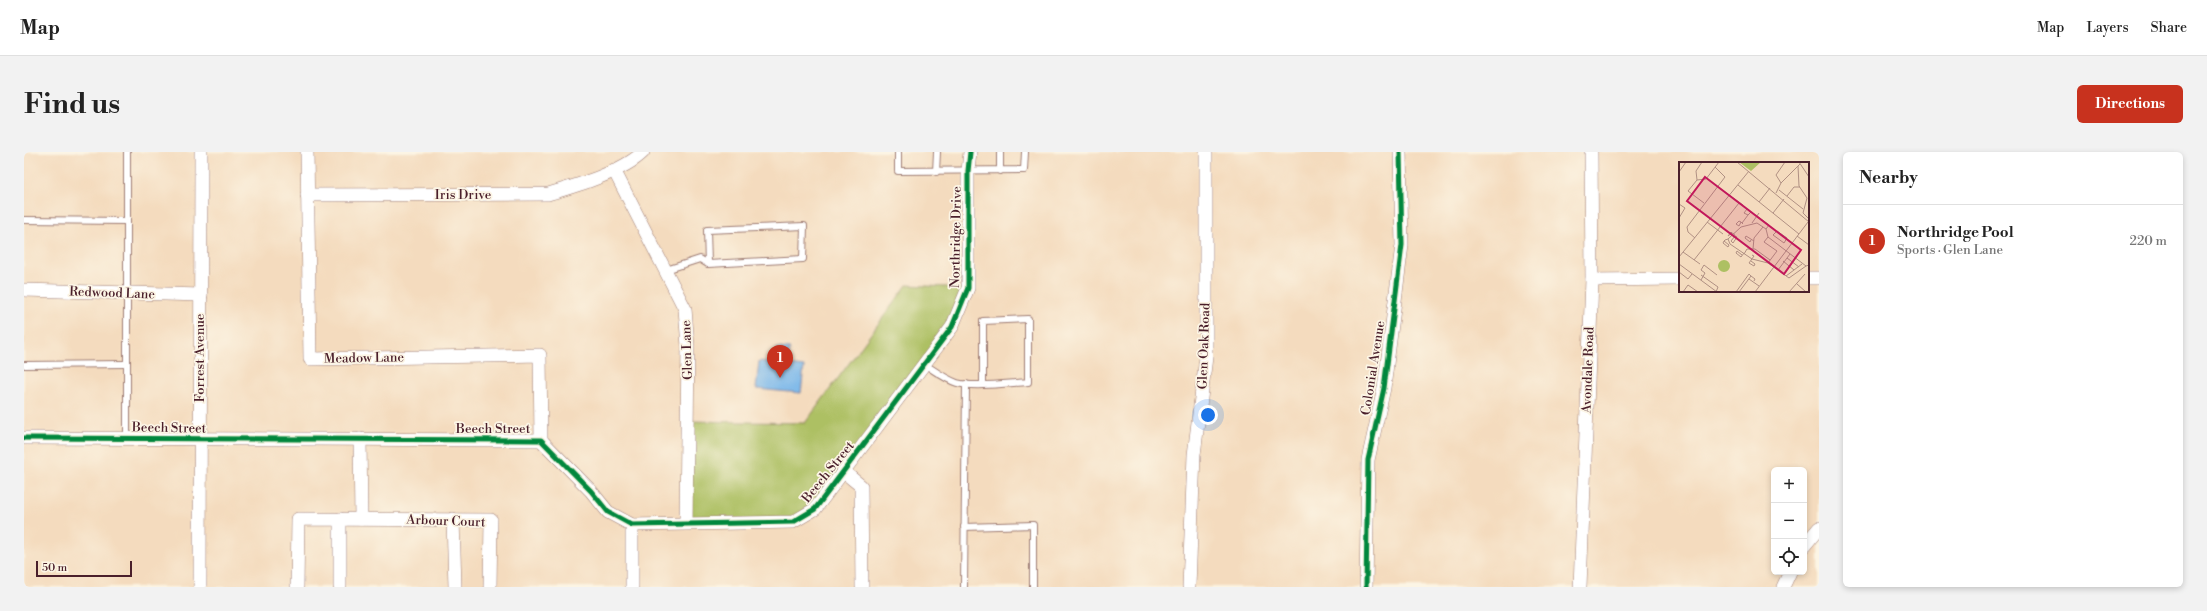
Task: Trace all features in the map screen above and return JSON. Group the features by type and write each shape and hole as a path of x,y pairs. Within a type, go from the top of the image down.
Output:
{"street":[{"name":"Forrest Avenue","path":"200,587 201,152"},
{"name":"Meadow Lane","path":"307,152 310,359 540,355 541,440"},
{"name":"Iris Drive","path":"307,195 548,194 582,184 614,170 642,152"},
{"name":"Northridge Drive","path":"924,364 952,327 968,288 968,171 970,152"},
{"name":"Glen Oak Road","path":"1189,587 1194,455 1206,357 1206,152"},
{"name":"Colonial Avenue","path":"1366,587 1368,460 1384,388 1402,245 1400,152"},
{"name":"Avondale Road","path":"1580,587 1592,280 1591,152"},
{"name":"Glen Lane","path":"614,170 685,309 688,346 686,523"},
{"path":"1592,280 1679,279"},
{"name":"Redwood Lane","path":"24,290 201,295"},
{"name":"Beech Street","path":"24,438 200,440 541,440 591,491 608,512 632,524 793,522 815,509 924,364"},
{"path":"360,439 361,519"},
{"path":"844,472 861,486 862,587"},
{"name":"Arbour Court","path":"297,587 298,519 491,520 490,587"},
{"path":"340,519 340,587"},
{"path":"454,520 455,587"},
{"path":"632,524 632,587"},
{"path":"1807,542 1819,528"},
{"path":"1784,587 1789,575"}],"lane":[{"path":"127,152 127,439"},
{"path":"898,152 898,171 936,172 1024,170 1025,152"},
{"path":"936,152 936,172"},
{"path":"1000,152 1000,171"},
{"path":"24,220 127,221"},
{"path":"666,270 700,259 708,264 803,259 804,226 707,230 708,264"},
{"path":"924,364 940,375 957,383 983,384 1028,382 1028,319 983,320 983,384"},
{"path":"24,365 127,364"},
{"path":"964,587 966,384"},
{"path":"964,527 1033,525 1033,587"}],"green space":[{"path":"907,285 968,288 952,327 844,472 793,522 687,523 687,421 805,423"}],"water":[{"path":"777,348 790,349 788,365 804,367 801,393 756,389 759,361 775,363"}],"cycle path":[{"path":"24,438 541,440 591,491 608,512 632,525 793,522 815,509 952,327 968,288 968,171 970,152"},
{"path":"1366,587 1368,460 1384,388 1402,245 1400,152"}],"place":[{"name":"Northridge Pool","path":"780,378"}]}
